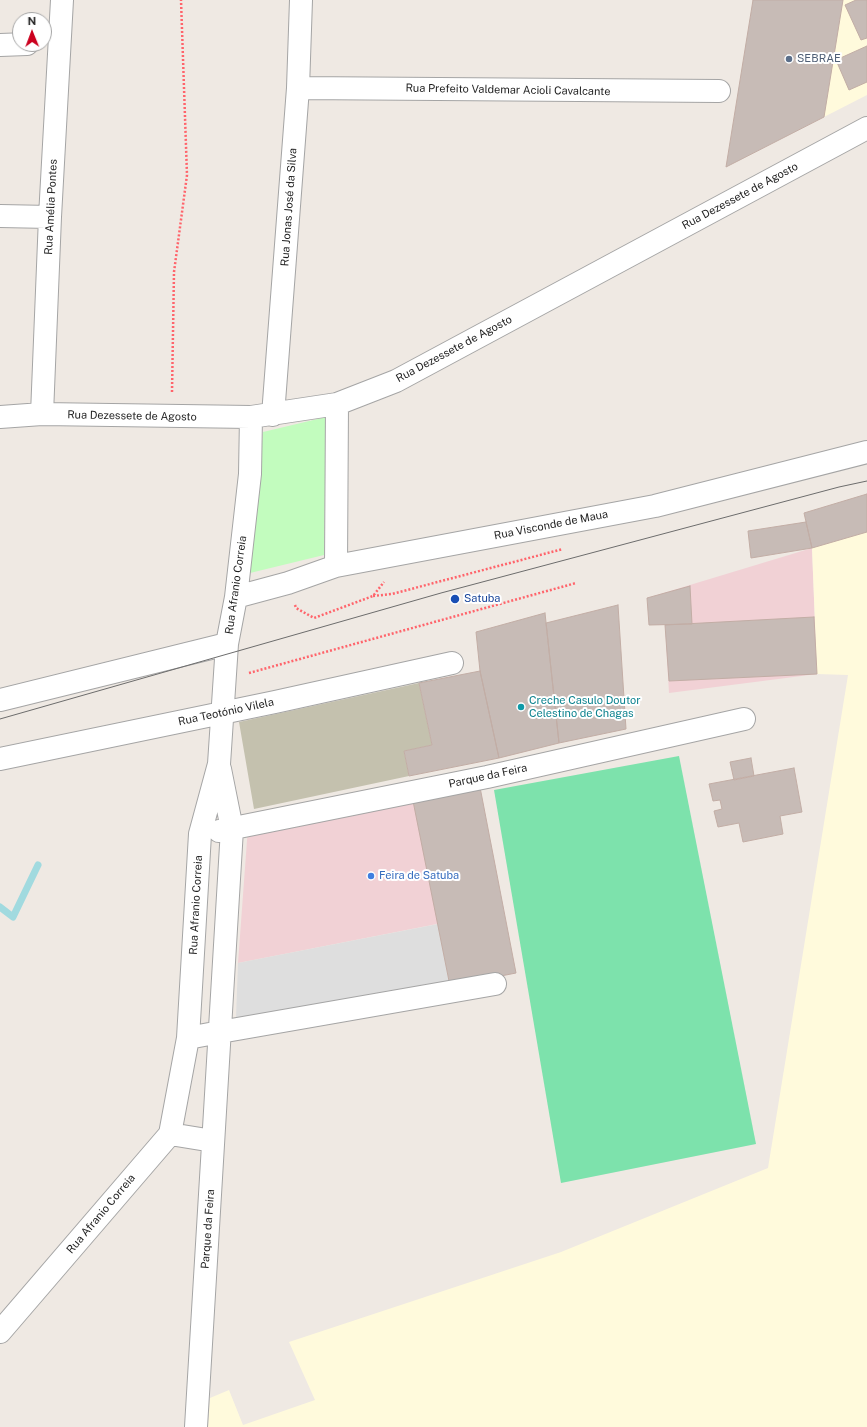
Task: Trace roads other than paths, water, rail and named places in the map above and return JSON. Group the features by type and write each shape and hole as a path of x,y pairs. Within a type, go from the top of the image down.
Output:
{"street":[{"name":"Rua Amélia Pontes","path":"52,43 62,0"},
{"name":"Rua Jonas José da Silva","path":"273,415 298,88 301,0"},
{"path":"0,46 12,45"},
{"name":"Rua Amélia Pontes","path":"42,414 50,217 52,52"},
{"name":"Rua Prefeito Valdemar Acioli Cavalcante","path":"298,88 718,92"},
{"name":"Rua Dezessete de Agosto","path":"0,417 42,414 251,417 273,415 337,404 396,381 867,128"},
{"path":"0,216 50,217"},
{"path":"336,566 337,404"},
{"name":"Rua Afranio Correia","path":"0,1332 170,1134 188,1038 200,834 219,764 227,644 236,598 250,474 251,417"},
{"name":"Rua Visconde de Maua","path":"236,598 288,583 336,566 655,506 867,452"},
{"path":"0,700 227,644"},
{"name":"Rua Teotónio Vilela","path":"0,759 452,663"},
{"name":"Parque da Feira","path":"200,834 232,829 487,777 744,719"},
{"name":"Parque da Feira","path":"196,1427 232,829 219,764"},
{"path":"188,1038 495,984"},
{"path":"170,1134 213,1141"}],"waterway":[{"path":"0,907 13,917 38,865"}],"tram line":[{"path":"0,719 441,593 839,487 867,481"}],"place":[{"name":"SEBRAE","path":"789,59"},
{"name":"Satuba","path":"455,599"},
{"name":"Creche Casulo Doutor Celestino de Chagas","path":"521,707"},
{"name":"Feira de Satuba","path":"371,876"}]}
